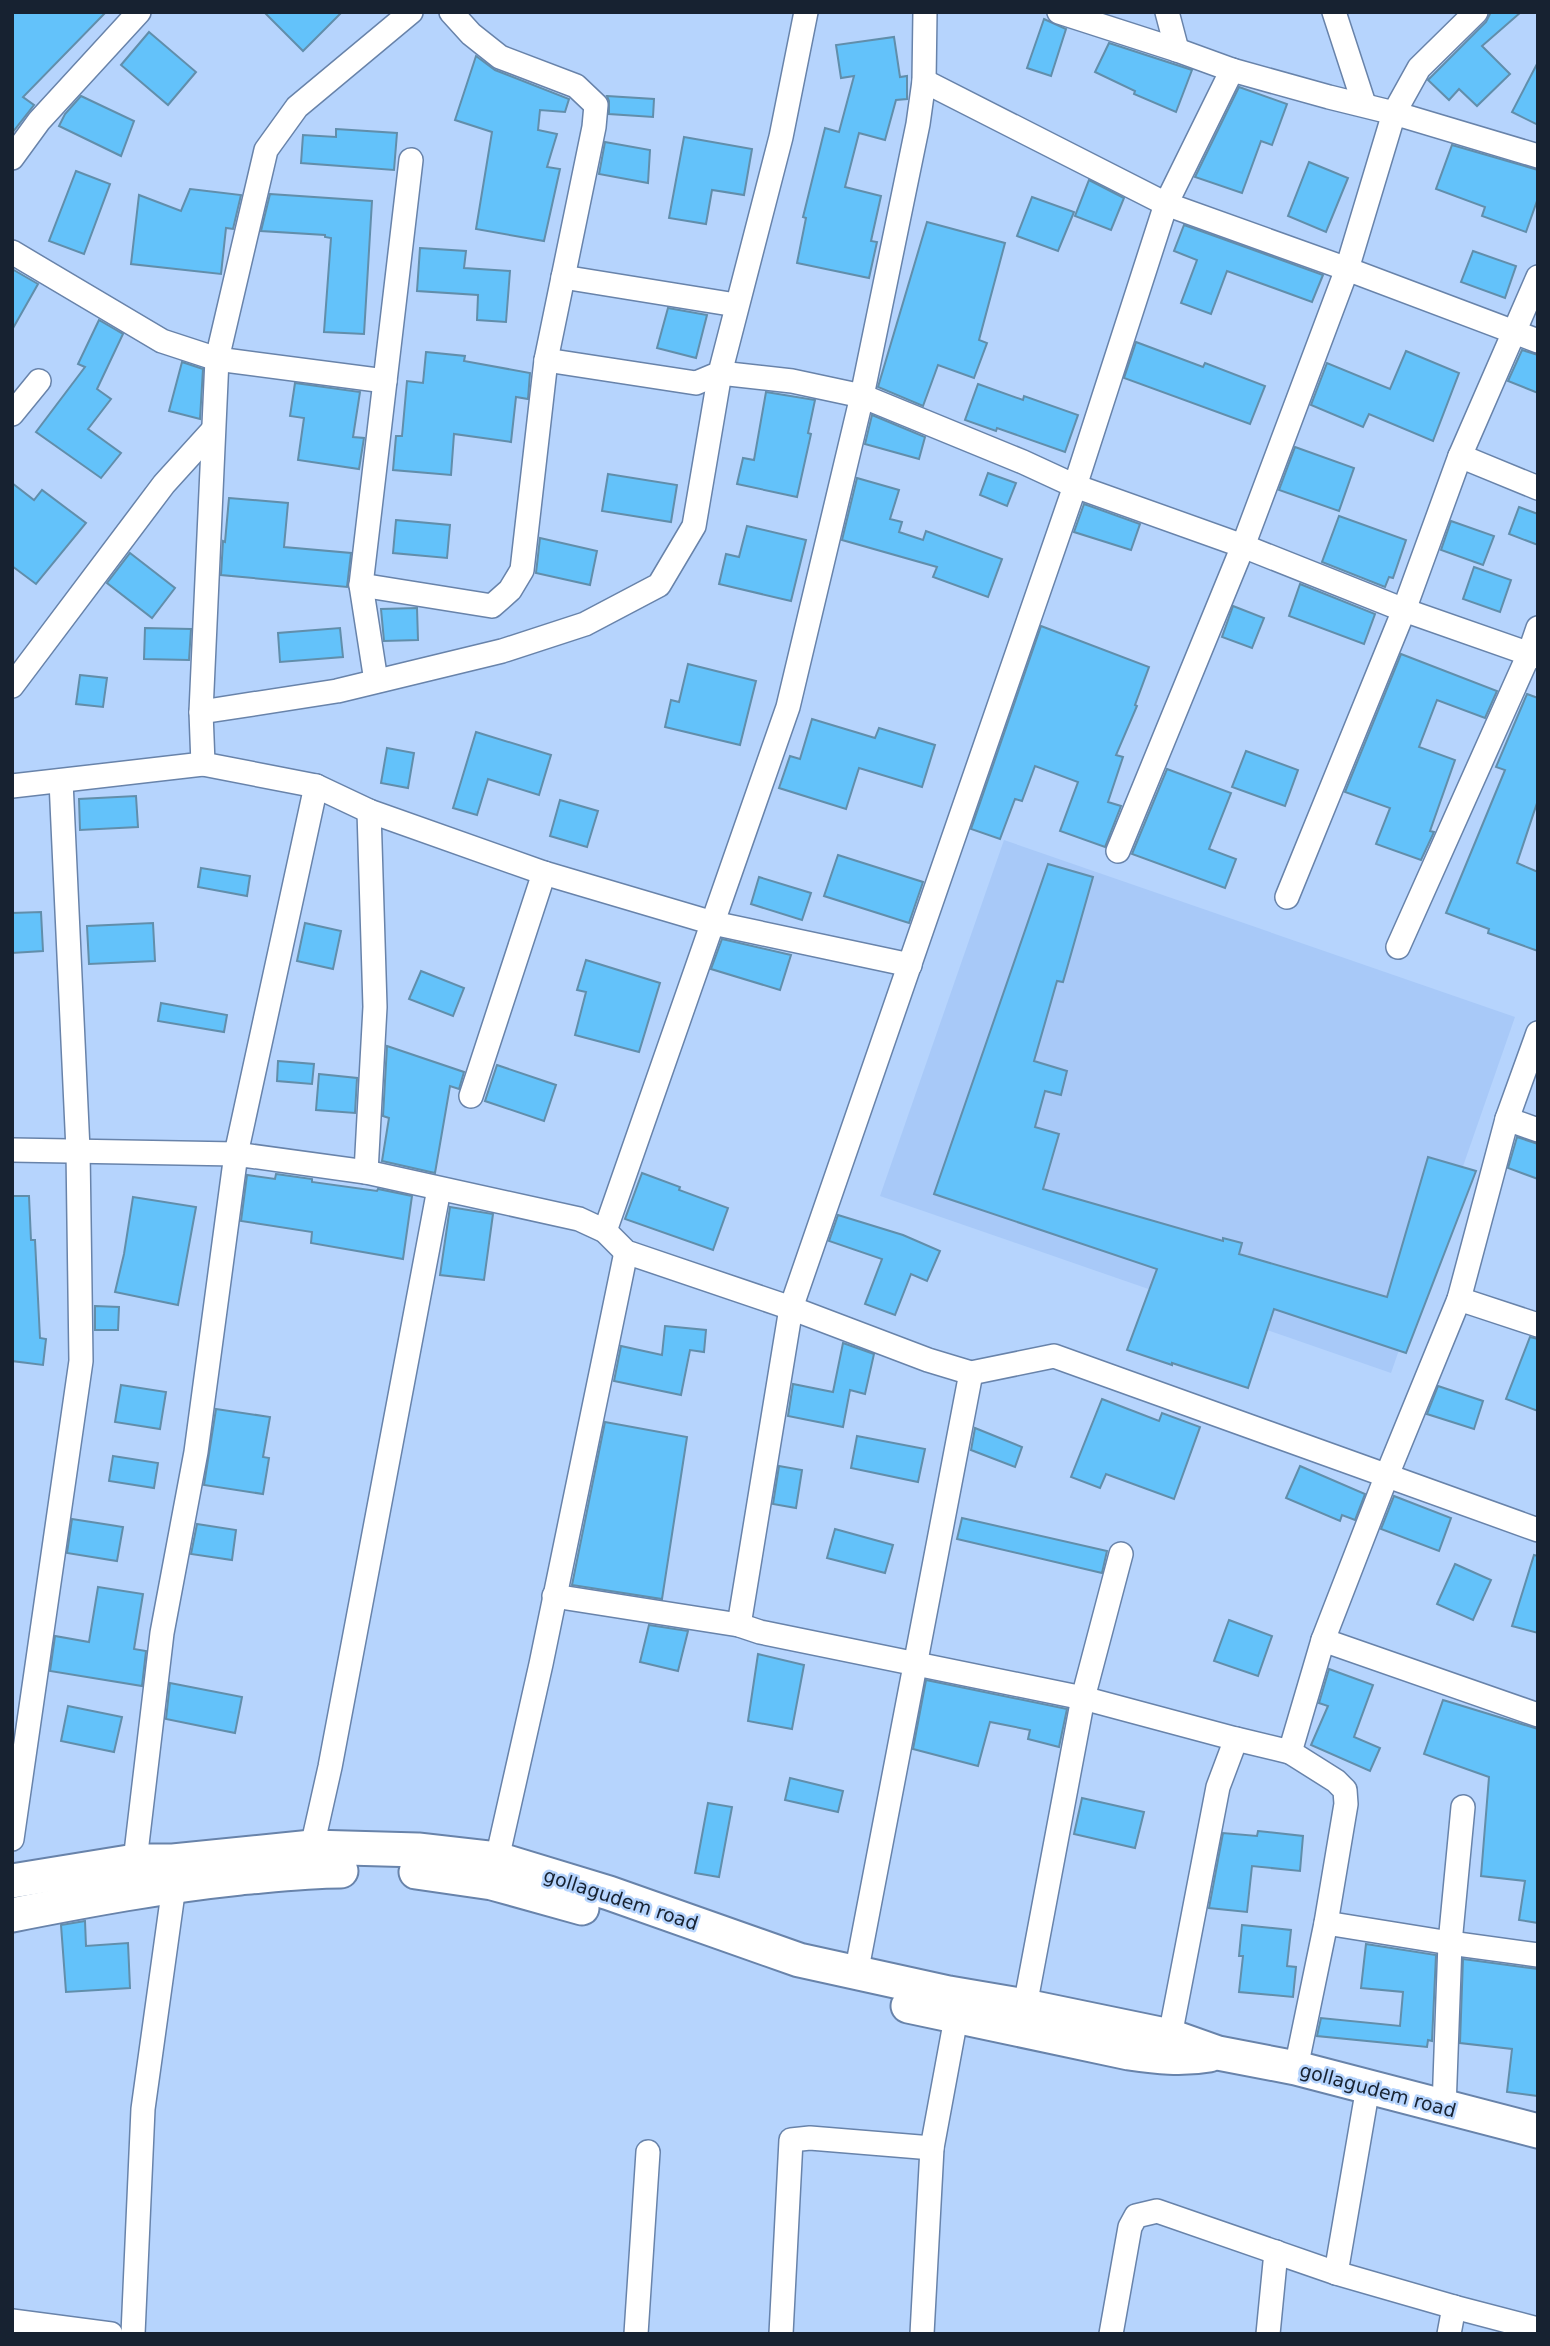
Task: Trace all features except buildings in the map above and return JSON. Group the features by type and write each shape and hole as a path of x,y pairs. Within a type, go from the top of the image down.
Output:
{"street":[{"path":"12,158 39,121 139,12"},
{"path":"203,764 201,712 216,359 266,150 297,107 411,12"},
{"path":"361,585 492,606 510,590 522,570 546,360 594,127 596,105 576,86 500,57 471,34 451,12"},
{"path":"201,712 337,691 502,651 585,624 659,585 694,526 720,373 781,137 806,12"},
{"path":"605,1231 788,707 862,396 918,124 924,81 925,12"},
{"path":"1059,12 1232,70 1364,104 1538,156"},
{"path":"1167,12 1177,50"},
{"path":"1335,12 1364,104"},
{"path":"1118,851 1243,546 1348,269 1394,113 1419,68 1476,12"},
{"path":"739,1625 791,1308 1076,486 1166,204 1232,70"},
{"path":"924,81 1166,204 1538,341"},
{"path":"376,681 361,585 411,160"},
{"path":"12,253 162,341 216,359 385,381"},
{"path":"563,277 736,305"},
{"path":"1287,897 1404,610 1460,456 1538,278"},
{"path":"546,360 696,383 720,373 792,381 862,396 1076,486 1243,546 1404,610 1533,655"},
{"path":"12,414 39,381"},
{"path":"12,686 164,484 213,430"},
{"path":"1460,456 1538,488"},
{"path":"1398,947 1533,655 1538,628"},
{"path":"12,786 203,764 316,786 369,811 544,873 713,923 910,965"},
{"path":"12,1839 81,1361 78,1150 61,781"},
{"path":"135,1861 162,1633 196,1452 236,1154 316,786"},
{"path":"366,1172 375,1007 369,811"},
{"path":"471,1096 544,873"},
{"path":"1290,1752 1324,1640 1459,1298 1507,1119 1538,1033"},
{"path":"1507,1119 1538,1130"},
{"path":"12,1150 236,1154 366,1172 579,1219 605,1231 626,1252 791,1308 928,1360 971,1373 1054,1356 1538,1530"},
{"path":"312,1847 330,1767 439,1189"},
{"path":"497,1859 626,1252"},
{"path":"1459,1298 1538,1325"},
{"path":"856,1974 971,1373"},
{"path":"1025,2006 1083,1698 1121,1554"},
{"path":"554,1596 739,1625 760,1632 1083,1698 1290,1752 1345,1790 1346,1804 1326,1923 1296,2068"},
{"path":"1324,1640 1538,1715"},
{"path":"1170,2036 1218,1787 1236,1739"},
{"path":"1444,2108 1450,1943 1463,1807"},
{"name":"gollagudem road","path":"12,1915 112,1895 173,1873 312,1847 418,1850 497,1859 609,1893 799,1960 856,1974 1170,2036 1218,2053 1296,2068 1538,2131"},
{"name":"gollagudem road","path":"12,1881 135,1861 173,1873 416,1872 492,1883 604,1914 794,1982 956,2018 1166,2059 1185,2059 1218,2053"},
{"path":"133,2334 143,2109 173,1873"},
{"path":"1326,1923 1538,1955"},
{"path":"922,2334 932,2148 956,2018"},
{"path":"1336,2273 1368,2087"},
{"path":"781,2334 791,2140 810,2138 932,2148"},
{"path":"636,2334 648,2152"},
{"path":"1111,2334 1130,2227 1136,2216 1157,2211 1336,2273 1538,2329"},
{"path":"1268,2334 1276,2252"},
{"path":"1449,2334 1454,2307"},
{"path":"12,2321 111,2334"}],"shaded area":[{"path":"1004,840 1515,1017 1391,1373 880,1196"}]}
